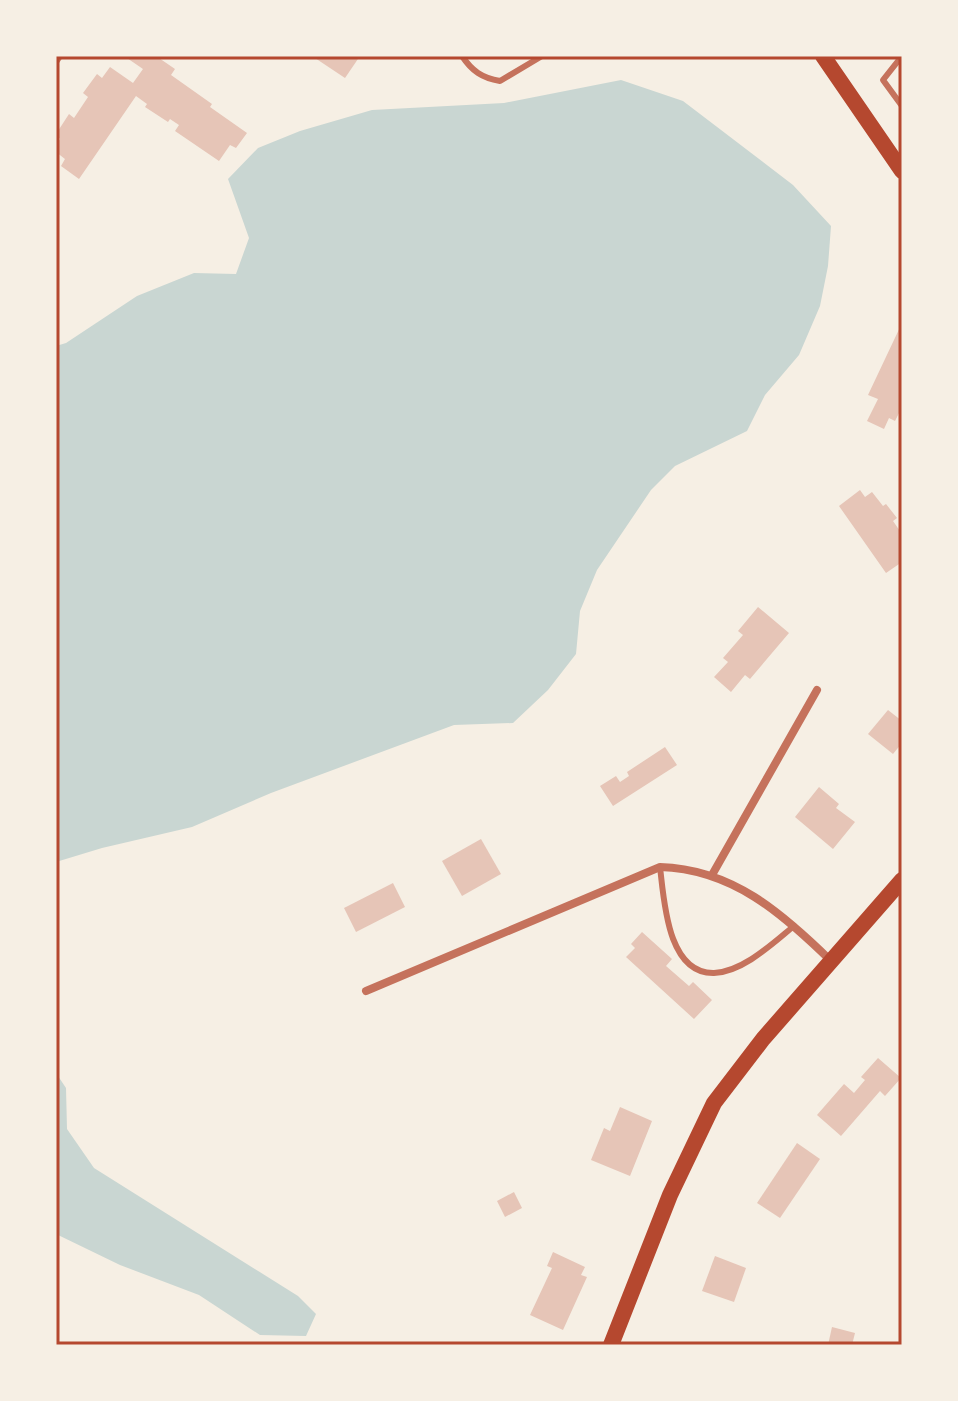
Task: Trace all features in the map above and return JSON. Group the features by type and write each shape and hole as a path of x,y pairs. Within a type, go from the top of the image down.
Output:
{"main road":[{"path":"823,56 902,171"},
{"path":"611,1345 670,1195 714,1103 763,1039 902,880"}],"street":[{"path":"712,875 817,690"},
{"path":"366,991 660,867 685,867 734,885 795,926 831,961"}],"lane":[{"path":"56,62 60,56"},
{"path":"462,56 470,68 485,78 500,81 542,56"},
{"path":"902,56 883,80 902,106"},
{"path":"660,867 671,935 688,963 702,971 715,973 730,969 795,926"}],"shaded area":[{"path":"621,80 683,101 793,185 831,226 828,266 820,306 799,355 765,395 747,431 675,466 651,490 597,570 580,611 576,654 548,690 513,723 454,725 271,793 192,827 56,862 56,346 66,343 137,296 194,273 236,274 249,238 228,179 258,148 300,131 372,110 504,103"},
{"path":"56,1073 66,1088 67,1129 94,1168 298,1296 316,1314 306,1336 260,1335 199,1295 120,1265 56,1234"}],"building":[{"path":"124,56 156,56 175,69 171,75 247,133 236,148 230,145 219,161 175,131 179,125 170,119 168,122 145,107 147,104 136,96 79,179 61,166 65,159 56,152 60,139 56,134 69,114 74,118 88,97 83,93 97,74 102,78 110,67 133,83 143,69"},
{"path":"312,56 360,56 345,78"},
{"path":"902,323 902,407 895,421 889,418 884,429 867,421 878,399 868,395"},
{"path":"860,490 865,497 872,492 897,518 893,521 902,534 902,562 886,573 839,506"},
{"path":"758,607 789,633 750,679 745,675 731,692 714,677 728,662 723,658 743,635 738,631"},
{"path":"888,710 902,721 902,743 893,754 868,734"},
{"path":"665,747 677,765 613,806 600,786 616,776 620,782 629,776 627,772"},
{"path":"819,787 839,804 836,808 855,822 833,849 795,817"},
{"path":"481,839 501,874 462,896 442,861"},
{"path":"393,883 405,907 356,932 344,908"},
{"path":"642,932 672,959 666,966 689,986 693,982 712,1000 694,1019 626,957 635,948 631,944"},
{"path":"878,1058 901,1078 885,1096 880,1091 841,1136 817,1115 844,1084 854,1093 865,1080 861,1077"},
{"path":"620,1107 652,1121 630,1176 591,1160 604,1128 610,1131"},
{"path":"797,1143 820,1159 780,1218 757,1203"},
{"path":"514,1192 522,1208 505,1217 497,1201"},
{"path":"553,1252 585,1267 581,1275 587,1277 563,1330 530,1315 552,1268 547,1266"},
{"path":"715,1256 746,1268 734,1302 702,1291"},
{"path":"832,1327 855,1333 852,1345 828,1345"}]}
